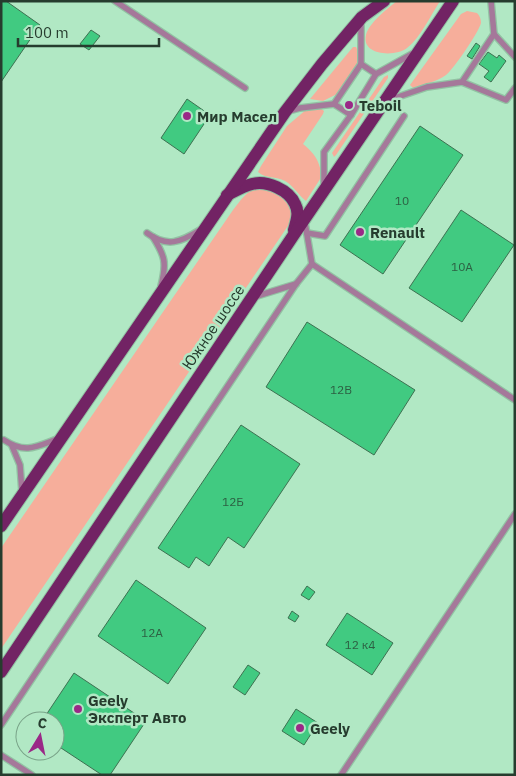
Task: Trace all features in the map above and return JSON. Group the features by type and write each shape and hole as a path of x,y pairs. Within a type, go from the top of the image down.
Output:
{"main road":[{"path":"1,526 285,112 362,17 384,1"},
{"name":"Южное шоссе","path":"1,672 324,189 453,1"},
{"path":"227,194 253,183 269,184 279,188 295,204 298,215 293,236"}],"lane":[{"path":"115,1 246,88"},
{"path":"491,1 494,34 515,57"},
{"path":"334,104 361,64 362,17"},
{"path":"462,82 494,34"},
{"path":"324,189 324,152 351,115 376,74 418,51"},
{"path":"361,64 376,74"},
{"path":"384,101 427,86 462,82 506,100 515,88"},
{"path":"285,112 300,108 334,104 351,115"},
{"path":"307,233 325,236 404,116"},
{"path":"304,220 312,264 515,400"},
{"path":"148,233 164,242 179,241 206,226"},
{"path":"153,237 164,253 164,274 157,298"},
{"path":"1,725 296,284 312,264"},
{"path":"252,298 296,284"},
{"path":"4,440 12,446 32,449 61,437"},
{"path":"12,446 20,465 22,496"},
{"path":"341,775 515,514"},
{"path":"1,755 32,775"}],"shaded area":[{"path":"397,1 440,1 421,32 407,48 395,53 374,51 366,42 368,30 379,16"},
{"path":"467,11 477,13 481,23 460,59 446,75 413,88 410,85 461,14"},
{"path":"353,47 356,47 360,55 359,61 337,94 323,101 310,99"},
{"path":"388,75 388,78 334,157 332,153 384,77"},
{"path":"320,108 324,111 323,114 303,144 316,158 322,176 306,201 285,181 264,176 258,172 287,126 307,109"},
{"path":"263,187 288,197 294,217 1,649 1,548 233,210 249,192"}],"building":[{"path":"1,1 6,1 40,25 1,82"},
{"path":"91,30 100,36 89,50 80,44"},
{"path":"476,43 480,46 472,59 467,56"},
{"path":"488,52 497,58 499,55 506,61 491,82 484,77 489,71 479,64"},
{"path":"187,99 210,115 184,154 161,138"},
{"path":"420,126 463,155 383,274 340,245"},
{"path":"461,210 514,245 462,322 409,288"},
{"path":"307,322 415,390 374,455 266,387"},
{"path":"241,425 300,464 244,548 228,537 209,566 196,557 189,568 158,548"},
{"path":"136,580 206,628 168,684 98,636"},
{"path":"307,586 315,592 309,600 301,595"},
{"path":"292,611 299,616 295,622 288,618"},
{"path":"347,613 393,643 372,675 326,645"},
{"path":"248,665 260,673 245,695 233,687"},
{"path":"74,673 146,721 110,775 102,775 65,751 65,711 49,711"},
{"path":"296,709 318,723 304,745 282,731"}],"place":[{"name":"Teboil","path":"349,105"},
{"name":"Мир Масел","path":"187,116"},
{"name":"Renault","path":"360,232"},
{"name":"Geely Эксперт Авто","path":"78,709"},
{"name":"Geely","path":"300,728"}]}
